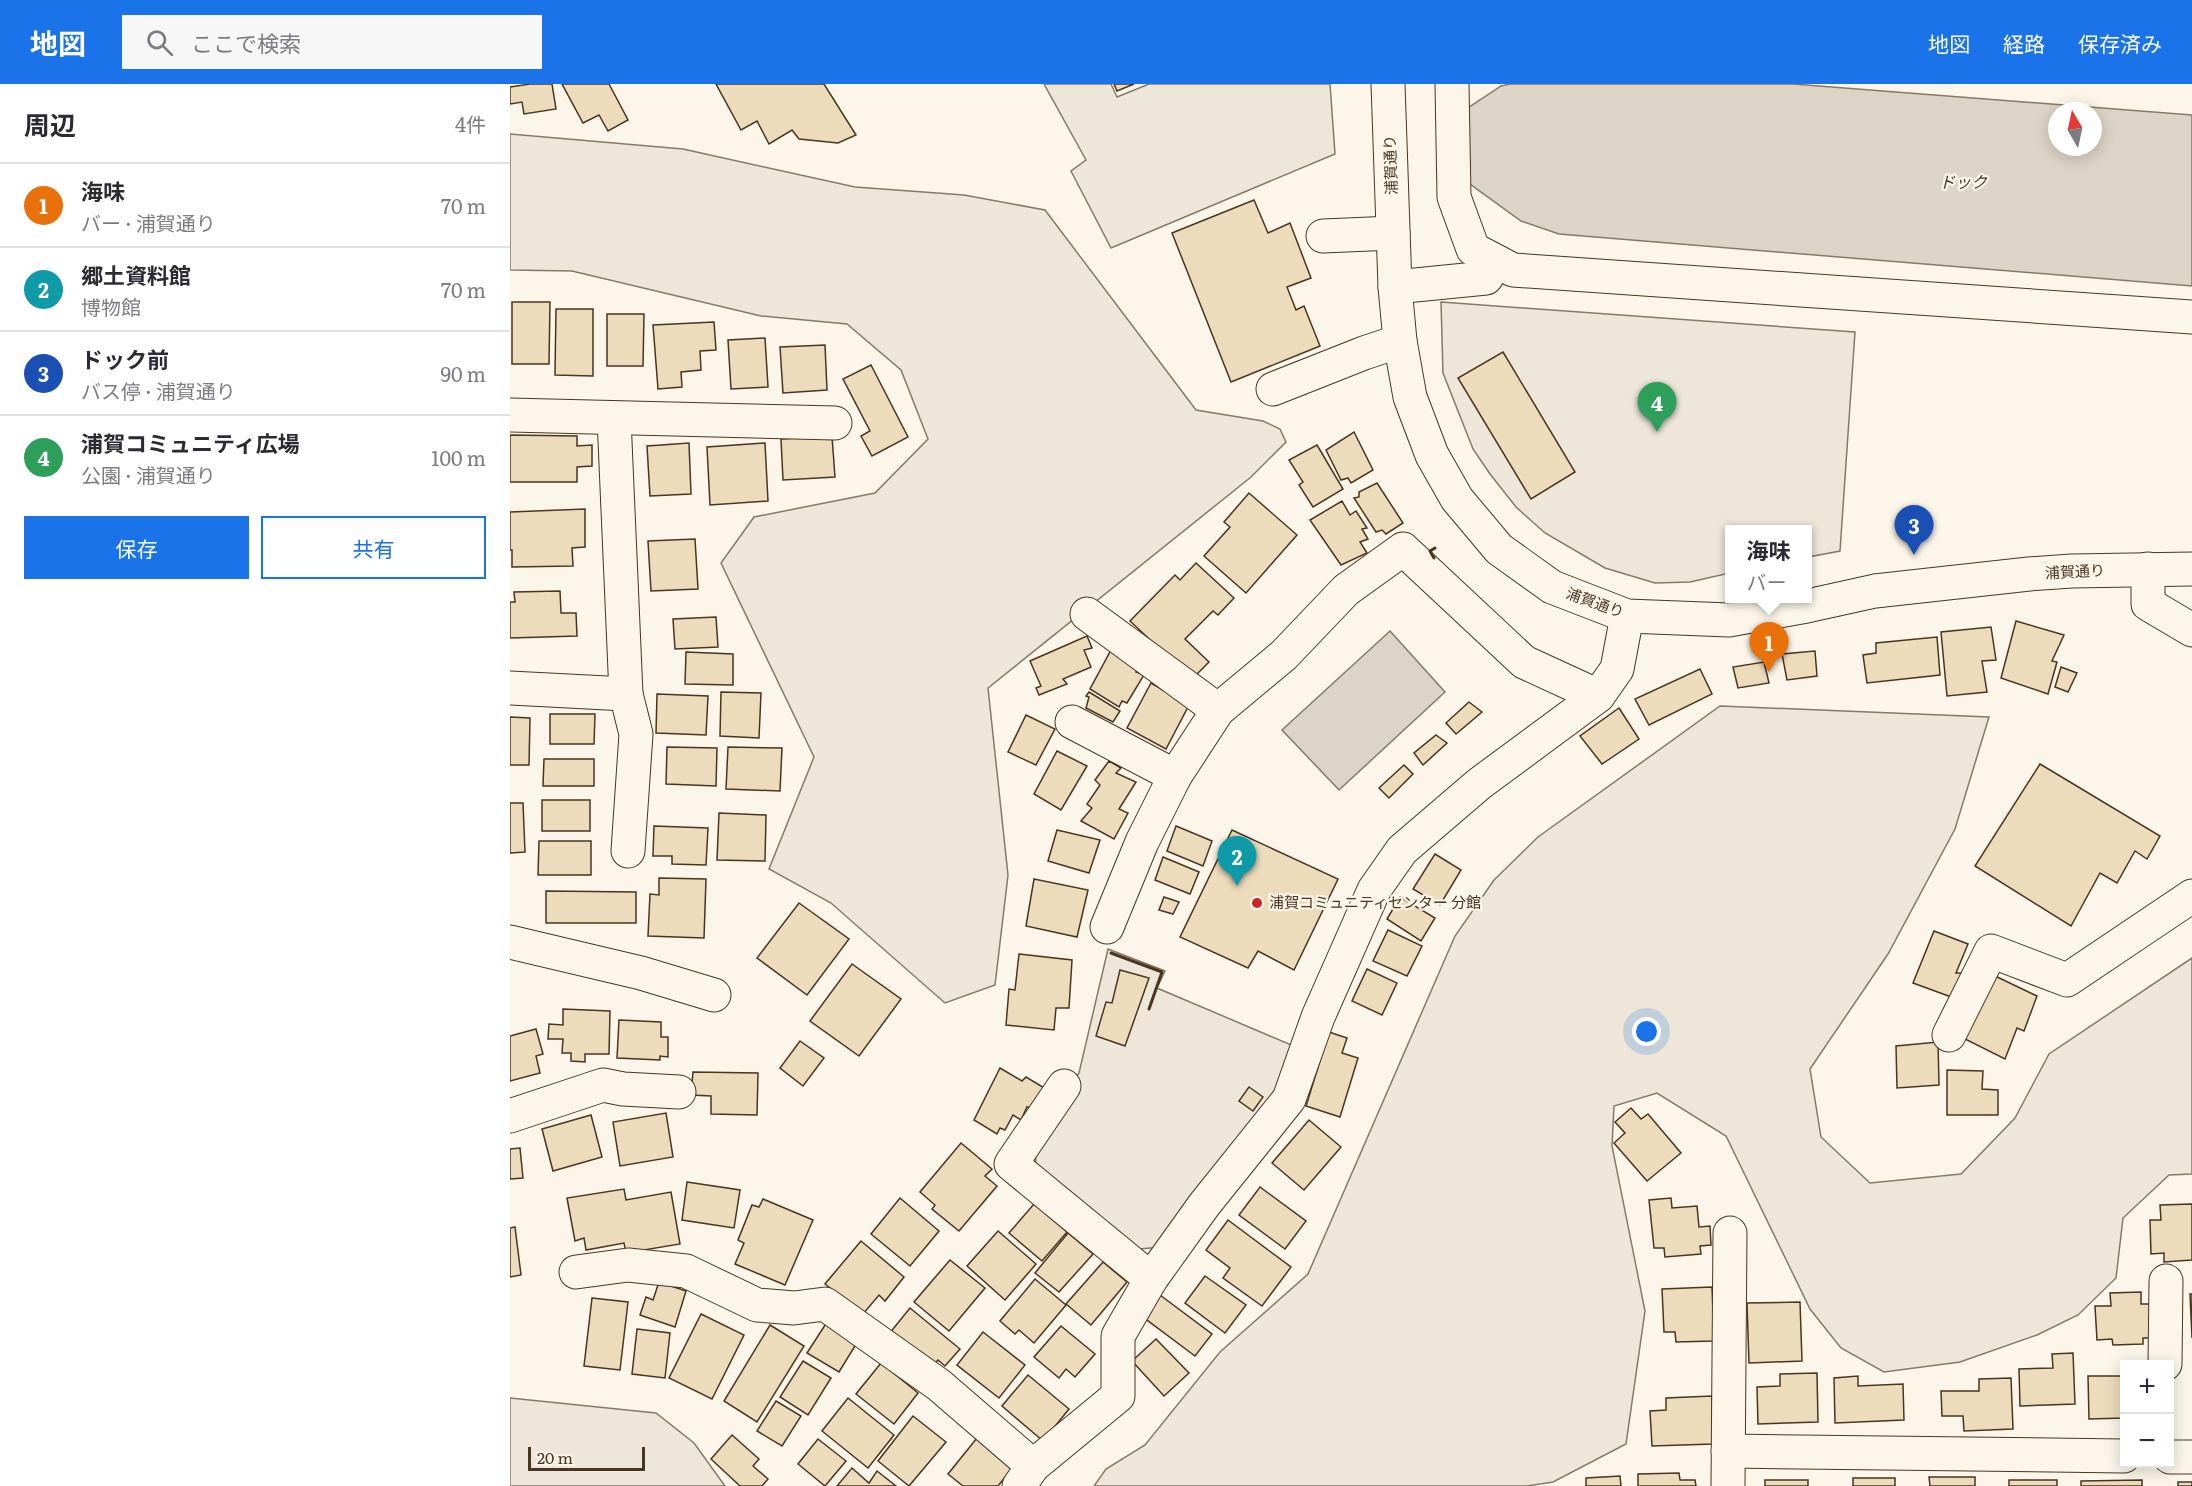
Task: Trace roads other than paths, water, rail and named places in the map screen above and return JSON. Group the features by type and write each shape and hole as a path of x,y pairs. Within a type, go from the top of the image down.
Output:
{"street":[{"name":"浦賀通り","path":"1388,84 1395,287 1400,341 1410,397 1432,455 1457,499 1499,549 1552,587 1627,616 1729,620 1875,591 2029,574 2192,569"},
{"path":"1452,84 1454,197 1473,249 1513,270 2192,317"},
{"path":"1323,236 1393,232"},
{"path":"1395,287 1486,278 1497,262"},
{"path":"1273,389 1364,352 1400,341"},
{"path":"510,415 835,423"},
{"path":"614,418 626,694 636,734 628,851"},
{"path":"1107,927 1142,842 1175,776 1218,710 1284,654 1346,590 1402,549 1524,662 1598,696"},
{"path":"2148,569 2148,604 2192,630"},
{"path":"1087,614 1218,710"},
{"path":"576,1272 628,1265 686,1271 757,1305 794,1308 825,1304 939,1385 1026,1476 1118,1396 1118,1336 1150,1279 1204,1205 1289,1099 1318,1017 1374,890 1402,850 1479,784 1598,696 1617,669 1627,616"},
{"path":"510,688 626,694"},
{"path":"1072,722 1175,776"},
{"path":"1949,1035 1991,951 2067,980 2192,896"},
{"path":"510,942 641,974 714,995"},
{"path":"510,1116 603,1085 623,1089 679,1092"},
{"path":"1064,1086 1011,1164 1150,1279"},
{"path":"1728,1486 1730,1233"},
{"path":"2165,1360 2166,1281"},
{"path":"1728,1451 2120,1456"},
{"path":"2174,1457 2192,1457"}],"water":[{"name":"ドック","path":"1510,84 1793,84 2048,104 2048,156 2102,156 2102,108 2192,115 2192,286 1559,234 1521,221 1470,184 1468,108 1501,86"},
{"path":"1390,631 1445,692 1339,790 1282,730"}],"place":[{"name":"浦賀コミュニティ広場","path":"1657,432"},
{"name":"ドック前","path":"1914,555"},
{"name":"海味","path":"1769,672"},
{"name":"郷土資料館","path":"1237,886"},
{"name":"浦賀コミュニティセンター 分館","path":"1257,903"}]}
